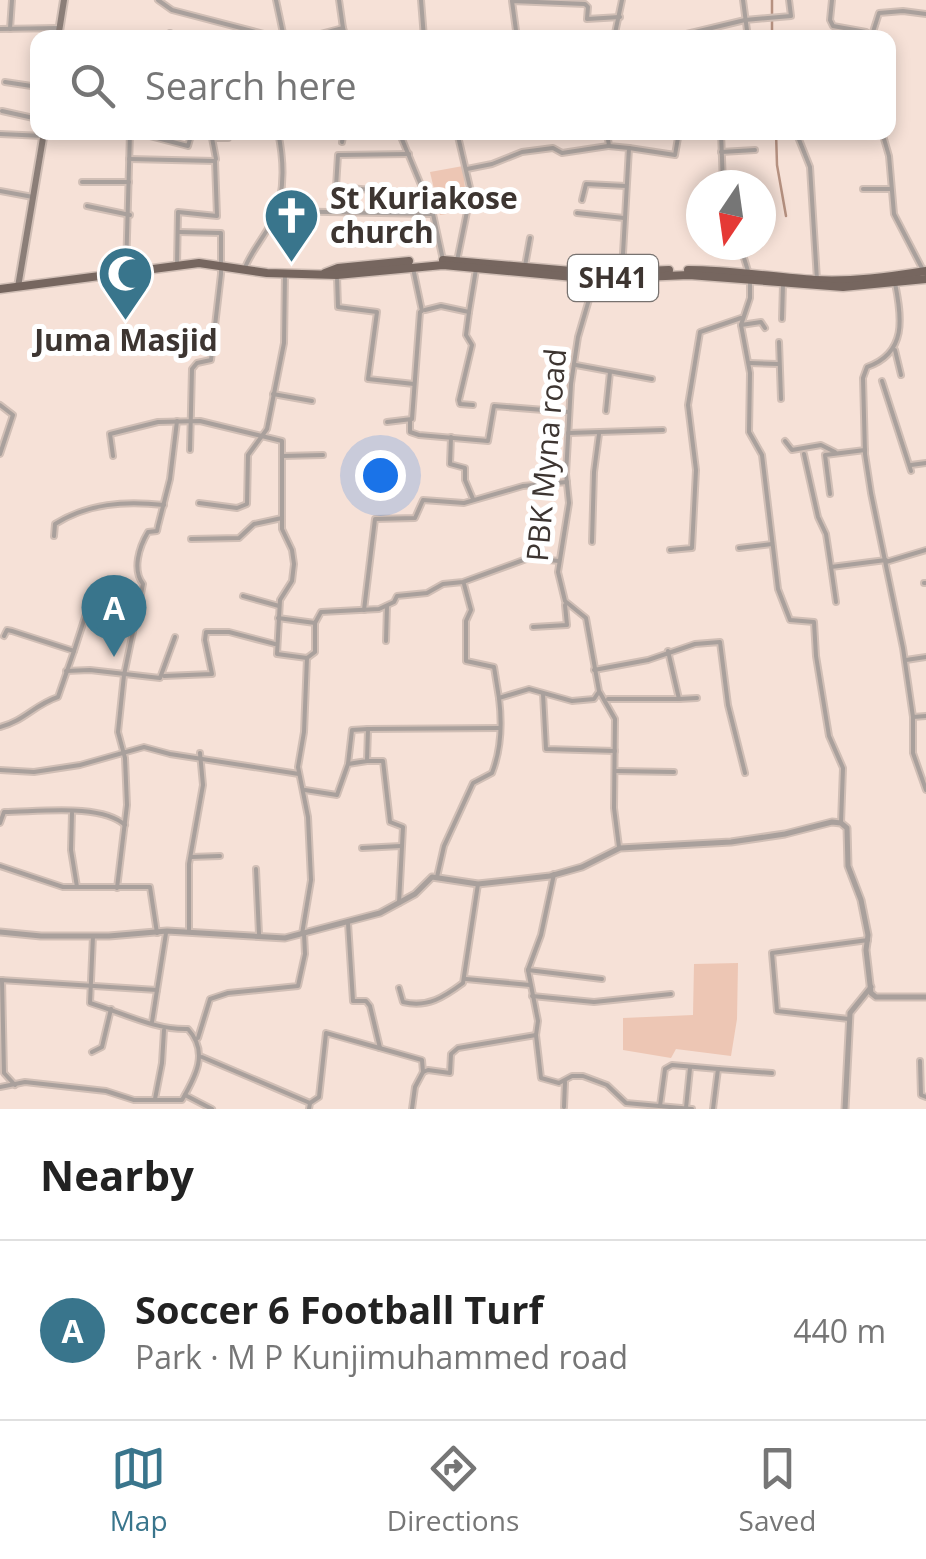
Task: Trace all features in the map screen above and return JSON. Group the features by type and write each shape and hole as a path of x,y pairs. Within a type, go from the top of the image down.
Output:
{"main road":[{"path":"59,30 64,0"},
{"path":"18,287 43,140"},
{"path":"0,289 199,263 244,270 325,273 444,260 595,273 888,281"},
{"path":"325,273 413,266 476,268"},
{"name":"SH41","path":"476,268 595,279 749,275 783,284 843,287 925,274"}],"street":[{"path":"10,29 12,0"},
{"path":"158,0 172,10 251,30"},
{"path":"276,0 281,30"},
{"path":"335,30 343,28 339,0"},
{"path":"421,0 423,30"},
{"path":"616,30 622,0"},
{"path":"743,0 747,30"},
{"path":"703,30 745,20 791,16 789,0"},
{"path":"832,0 833,26 849,30"},
{"path":"516,30 512,1 585,4 587,18 620,17"},
{"path":"875,30 880,13 926,14"},
{"path":"0,29 30,31"},
{"path":"5,82 30,86"},
{"path":"2,111 30,117"},
{"path":"0,134 30,134"},
{"path":"126,271 131,140"},
{"path":"164,140 188,146 190,140"},
{"path":"212,140 216,159"},
{"path":"244,270 276,211 282,158 279,140"},
{"path":"403,140 433,214 444,260"},
{"path":"457,261 470,202 459,140"},
{"path":"608,140 609,146"},
{"path":"467,170 522,152 553,148 562,153 609,146 676,155 678,140"},
{"path":"721,140 722,170"},
{"path":"799,140 810,167 816,280"},
{"path":"884,140 895,217 925,274"},
{"path":"622,271 629,148"},
{"path":"721,152 755,150"},
{"path":"332,212 338,155 409,154"},
{"path":"130,159 215,162 217,216 178,212 177,265"},
{"path":"82,182 129,182"},
{"path":"582,200 586,184 626,186"},
{"path":"336,188 423,194"},
{"path":"863,189 891,190"},
{"path":"0,191 33,197"},
{"path":"88,206 130,216"},
{"path":"276,211 433,214"},
{"path":"577,213 624,218"},
{"path":"180,232 221,233 211,360 197,363 192,369 190,450"},
{"path":"525,266 530,238"},
{"path":"744,260 750,298 741,321 749,364 749,432 762,455 778,589 786,614 790,620 814,622 830,736 844,768 841,823"},
{"path":"413,266 422,311 410,432 488,441 494,406 568,412"},
{"path":"473,404 460,404 459,400 472,345 466,335 476,268"},
{"path":"199,502 246,507 248,455 265,436 284,343 285,273"},
{"path":"337,275 338,307 377,312 368,380 414,384"},
{"name":"PBK Myna road","path":"595,279 578,337 568,412 569,503 559,561 564,601 586,618 599,691 615,719 615,818 620,848"},
{"path":"888,281 899,334 895,349 901,374"},
{"path":"782,319 783,284"},
{"path":"422,311 441,306 469,312"},
{"path":"670,550 692,548 694,537 692,503 696,470 688,406 700,332 741,321 761,322 764,328"},
{"path":"778,342 781,399"},
{"path":"895,349 867,367 863,378 865,450 905,660 914,753 926,790"},
{"path":"749,364 778,364"},
{"path":"576,365 652,378"},
{"path":"606,411 610,372"},
{"path":"882,381 911,468 926,463"},
{"path":"273,394 312,401"},
{"path":"0,405 13,415 0,454"},
{"path":"112,456 110,434 176,422 192,421 282,441 282,529 294,564 292,581 279,606 275,644 276,654 282,657 307,658 315,652 315,623 321,612 387,606 397,596 427,593 443,584 463,582 529,558 559,561"},
{"path":"387,422 410,421"},
{"path":"118,888 125,825 123,752 118,732 124,675 143,584 137,572 138,563 144,537 157,531 172,464 176,422"},
{"path":"568,432 663,430"},
{"path":"592,542 599,434"},
{"path":"451,437 450,464 464,468 473,500"},
{"path":"785,441 792,450 821,444 835,452"},
{"path":"830,494 826,455 865,450"},
{"path":"804,454 818,517 826,534 836,602"},
{"path":"282,456 323,455"},
{"path":"364,610 374,519 415,518 422,500 464,503 524,486 567,482"},
{"path":"54,536 55,524 72,514 114,502 164,505"},
{"path":"191,538 239,538 254,524 282,518"},
{"path":"739,548 772,544"},
{"path":"831,567 886,561 926,550"},
{"path":"437,878 444,846 473,782 492,772 500,728 494,667 466,661 466,621 471,610 463,582"},
{"path":"243,596 279,606"},
{"path":"533,627 566,625 564,601"},
{"path":"386,640 387,606"},
{"path":"0,727 21,722 42,702 58,697 86,614"},
{"path":"278,618 315,623"},
{"path":"4,636 7,630 74,651"},
{"path":"66,671 212,674 204,635 210,631 275,644"},
{"path":"164,676 176,637"},
{"path":"594,670 648,660 695,644 720,642 728,705 744,772"},
{"path":"668,651 679,699"},
{"path":"905,660 926,656"},
{"path":"198,1040 210,999 228,993 298,986 305,954 303,933 311,880 305,790 298,767 304,732 307,658"},
{"path":"498,698 529,689 572,701 594,700 599,691"},
{"path":"543,692 546,749 616,752"},
{"path":"606,700 696,698"},
{"path":"913,717 926,716"},
{"path":"305,790 336,795 348,764 352,730 500,728"},
{"path":"367,762 368,729"},
{"path":"0,770 34,772 144,747 300,774"},
{"path":"189,932 191,857 202,797 200,756"},
{"path":"348,764 384,761 390,822 403,828 400,903"},
{"path":"616,771 674,772"},
{"path":"0,822 4,812 97,812 118,818 125,825"},
{"path":"72,812 71,850 77,888"},
{"path":"0,932 41,936 167,931 284,938 348,923 400,903 432,877 478,884 554,874 601,859 620,848 731,842 841,823 847,828 847,860 861,900 871,993 876,997 926,997"},
{"path":"362,848 401,846"},
{"path":"191,857 220,856"},
{"path":"0,866 53,885 150,887 158,933"},
{"path":"256,869 259,938"},
{"path":"554,874 541,936 528,970 538,1022 541,1078 565,1082 572,1076 582,1076 607,1086 626,1102 689,1109 690,1066"},
{"path":"466,979 478,884"},
{"path":"348,923 353,1001 366,1001 370,1006 380,1048"},
{"path":"152,1022 167,931"},
{"path":"0,1088 32,1082 106,1092 134,1100 179,1101 185,1095 202,1057 198,1040 188,1029 164,1030 152,1022 90,1003 93,934"},
{"path":"849,1019 777,1011 772,952 868,940"},
{"path":"528,970 602,979"},
{"path":"399,988 403,1002 436,1002 466,979 530,985"},
{"path":"14,1085 2,1073 1,980 158,990"},
{"path":"844,1109 849,1019 855,1003 871,987"},
{"path":"532,996 594,1002 671,994"},
{"path":"92,1052 102,1047 111,1009"},
{"path":"155,1099 164,1030"},
{"path":"202,1057 310,1106 319,1097 326,1033 422,1060 423,1072 415,1087 412,1109"},
{"path":"423,1072 450,1073 452,1054 458,1048 536,1036"},
{"path":"920,1061 921,1095 926,1097"},
{"path":"660,1106 667,1067 772,1073"},
{"path":"712,1109 718,1069"},
{"path":"565,1082 566,1108"},
{"path":"185,1095 212,1109"}],"shaded area":[{"path":"463,166 467,211 440,215 430,172"},
{"path":"738,963 737,1019 731,1056 676,1049 671,1058 623,1050 623,1018 693,1015 694,964"}],"waterway":[{"path":"772,0 772,30"},
{"path":"776,140 786,216"}],"place":[{"name":"St Kuriakose church","path":"291,265"},
{"name":"Juma Masjid","path":"126,322"},
{"name":"Soccer 6 Football Turf","path":"114,657"}]}
